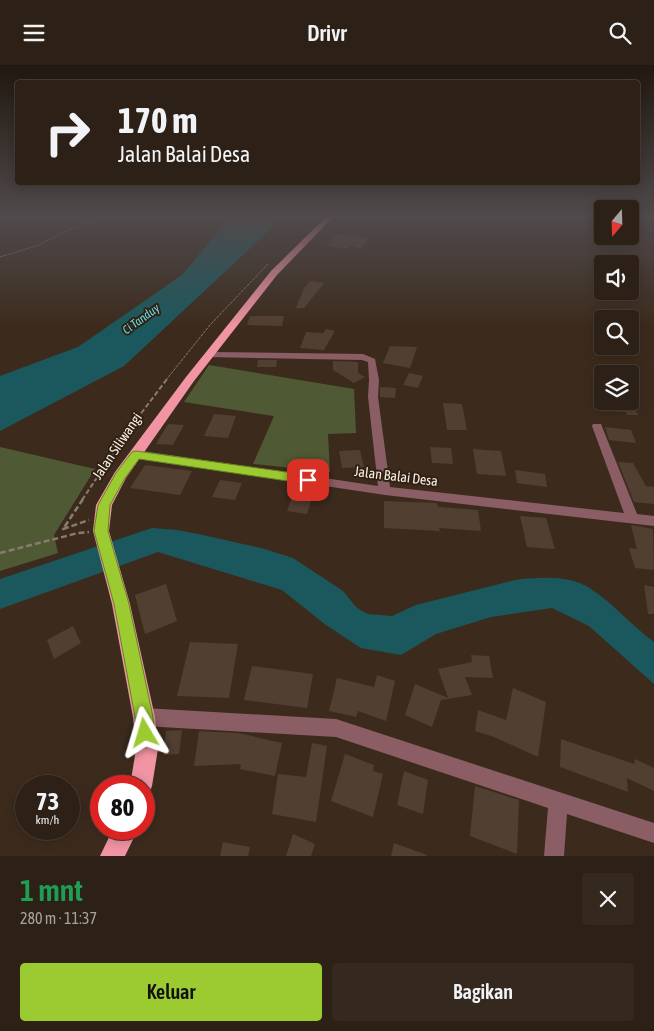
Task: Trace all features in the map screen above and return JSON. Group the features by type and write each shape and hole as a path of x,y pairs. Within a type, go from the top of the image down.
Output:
{"highway":[{"name":"Jalan Siliwangi","path":"102,523 104,505 110,491 136,454 190,379 211,355 274,273 293,253"},
{"path":"102,523 144,717 147,749 143,775"},
{"path":"112,856 120,840"}],"street":[{"path":"211,355 363,357 372,361 373,397 385,491"},
{"path":"597,425 633,519"},
{"name":"Jalan Balai Desa","path":"136,454 385,491 654,521"},
{"path":"144,717 336,728 654,833"},
{"path":"554,856 558,802"}],"path":[{"path":"0,257 13,253"},
{"path":"102,523 63,529 112,453 192,346 271,261"},
{"path":"0,553 78,533 102,523"}],"green space":[{"path":"209,365 354,389 356,433 328,434 330,472 253,464 274,416 184,402"},
{"path":"0,447 95,469 54,535 58,553 0,571"}],"water":[{"name":"Ci Tanduy","path":"200,253 245,253 124,366 0,431 0,376 78,347 182,275"},
{"path":"152,528 203,535 261,548 293,558 343,591 357,608 368,614 392,616 416,605 515,580 554,578 574,581 583,584 599,595 654,642 654,684 589,626 552,608 491,617 436,634 401,655 361,648 326,625 282,590 158,552 0,609 0,579"}],"building":[{"path":"310,281 324,283 304,308 296,308 304,288"},
{"path":"250,316 284,316 282,326 247,325"},
{"path":"326,329 335,331 324,350 300,348 306,332 323,333"},
{"path":"390,346 417,347 410,368 383,363"},
{"path":"258,360 277,360 276,367 257,367"},
{"path":"333,361 358,362 358,373 365,377 354,383 333,370"},
{"path":"409,373 423,376 418,388 403,385"},
{"path":"380,387 396,388 395,398 380,397"},
{"path":"443,403 462,404 467,430 447,430"},
{"path":"636,410 638,415 627,415 626,412 600,411"},
{"path":"214,414 236,416 228,438 204,436"},
{"path":"168,424 184,425 173,445 156,444"},
{"path":"605,427 631,430 636,443 609,440"},
{"path":"430,447 451,448 453,464 432,463"},
{"path":"473,449 501,451 506,476 477,474"},
{"path":"360,450 364,467 342,468 339,451"},
{"path":"618,462 633,463 646,486 654,487 654,504 634,502"},
{"path":"145,465 192,471 180,495 130,488"},
{"path":"515,470 545,474 547,487 517,483"},
{"path":"220,480 242,483 235,500 212,497"},
{"path":"294,492 313,495 307,514 287,511"},
{"path":"384,501 437,503 438,507 478,510 481,531 439,528 440,531 384,528"},
{"path":"520,516 546,518 555,549 527,547"},
{"path":"631,525 653,529 654,570 635,568 629,548 637,549"},
{"path":"166,584 177,621 145,634 135,595"},
{"path":"644,585 654,587 654,614 648,614"},
{"path":"73,626 81,643 54,659 47,640"},
{"path":"190,642 238,644 229,698 177,696"},
{"path":"471,655 489,656 493,678 465,677 472,695 441,700 432,727 405,715 415,684 448,698 438,669 472,662"},
{"path":"252,666 313,674 307,708 244,700"},
{"path":"377,675 395,681 386,721 358,711 356,717 329,711 337,678 374,687"},
{"path":"513,688 546,702 538,757 494,737 475,731 478,710 506,720"},
{"path":"182,730 179,754 163,755 166,731"},
{"path":"199,731 238,733 282,743 275,776 240,769 241,764 194,766"},
{"path":"561,739 634,764 635,759 654,768 654,791 627,778 628,792 560,767"},
{"path":"312,743 327,746 316,822 272,814 278,774 306,777"},
{"path":"345,754 374,765 373,771 383,774 373,817 331,801"},
{"path":"404,771 428,780 423,814 397,805"},
{"path":"475,786 519,800 517,854 470,836"},
{"path":"293,834 315,844 311,856 286,856"},
{"path":"223,842 250,847 248,856 220,856"},
{"path":"394,843 427,855 391,856"}],"route":[{"path":"145,733 144,717 121,604 101,531 104,505 110,491 136,454 308,480"}]}
